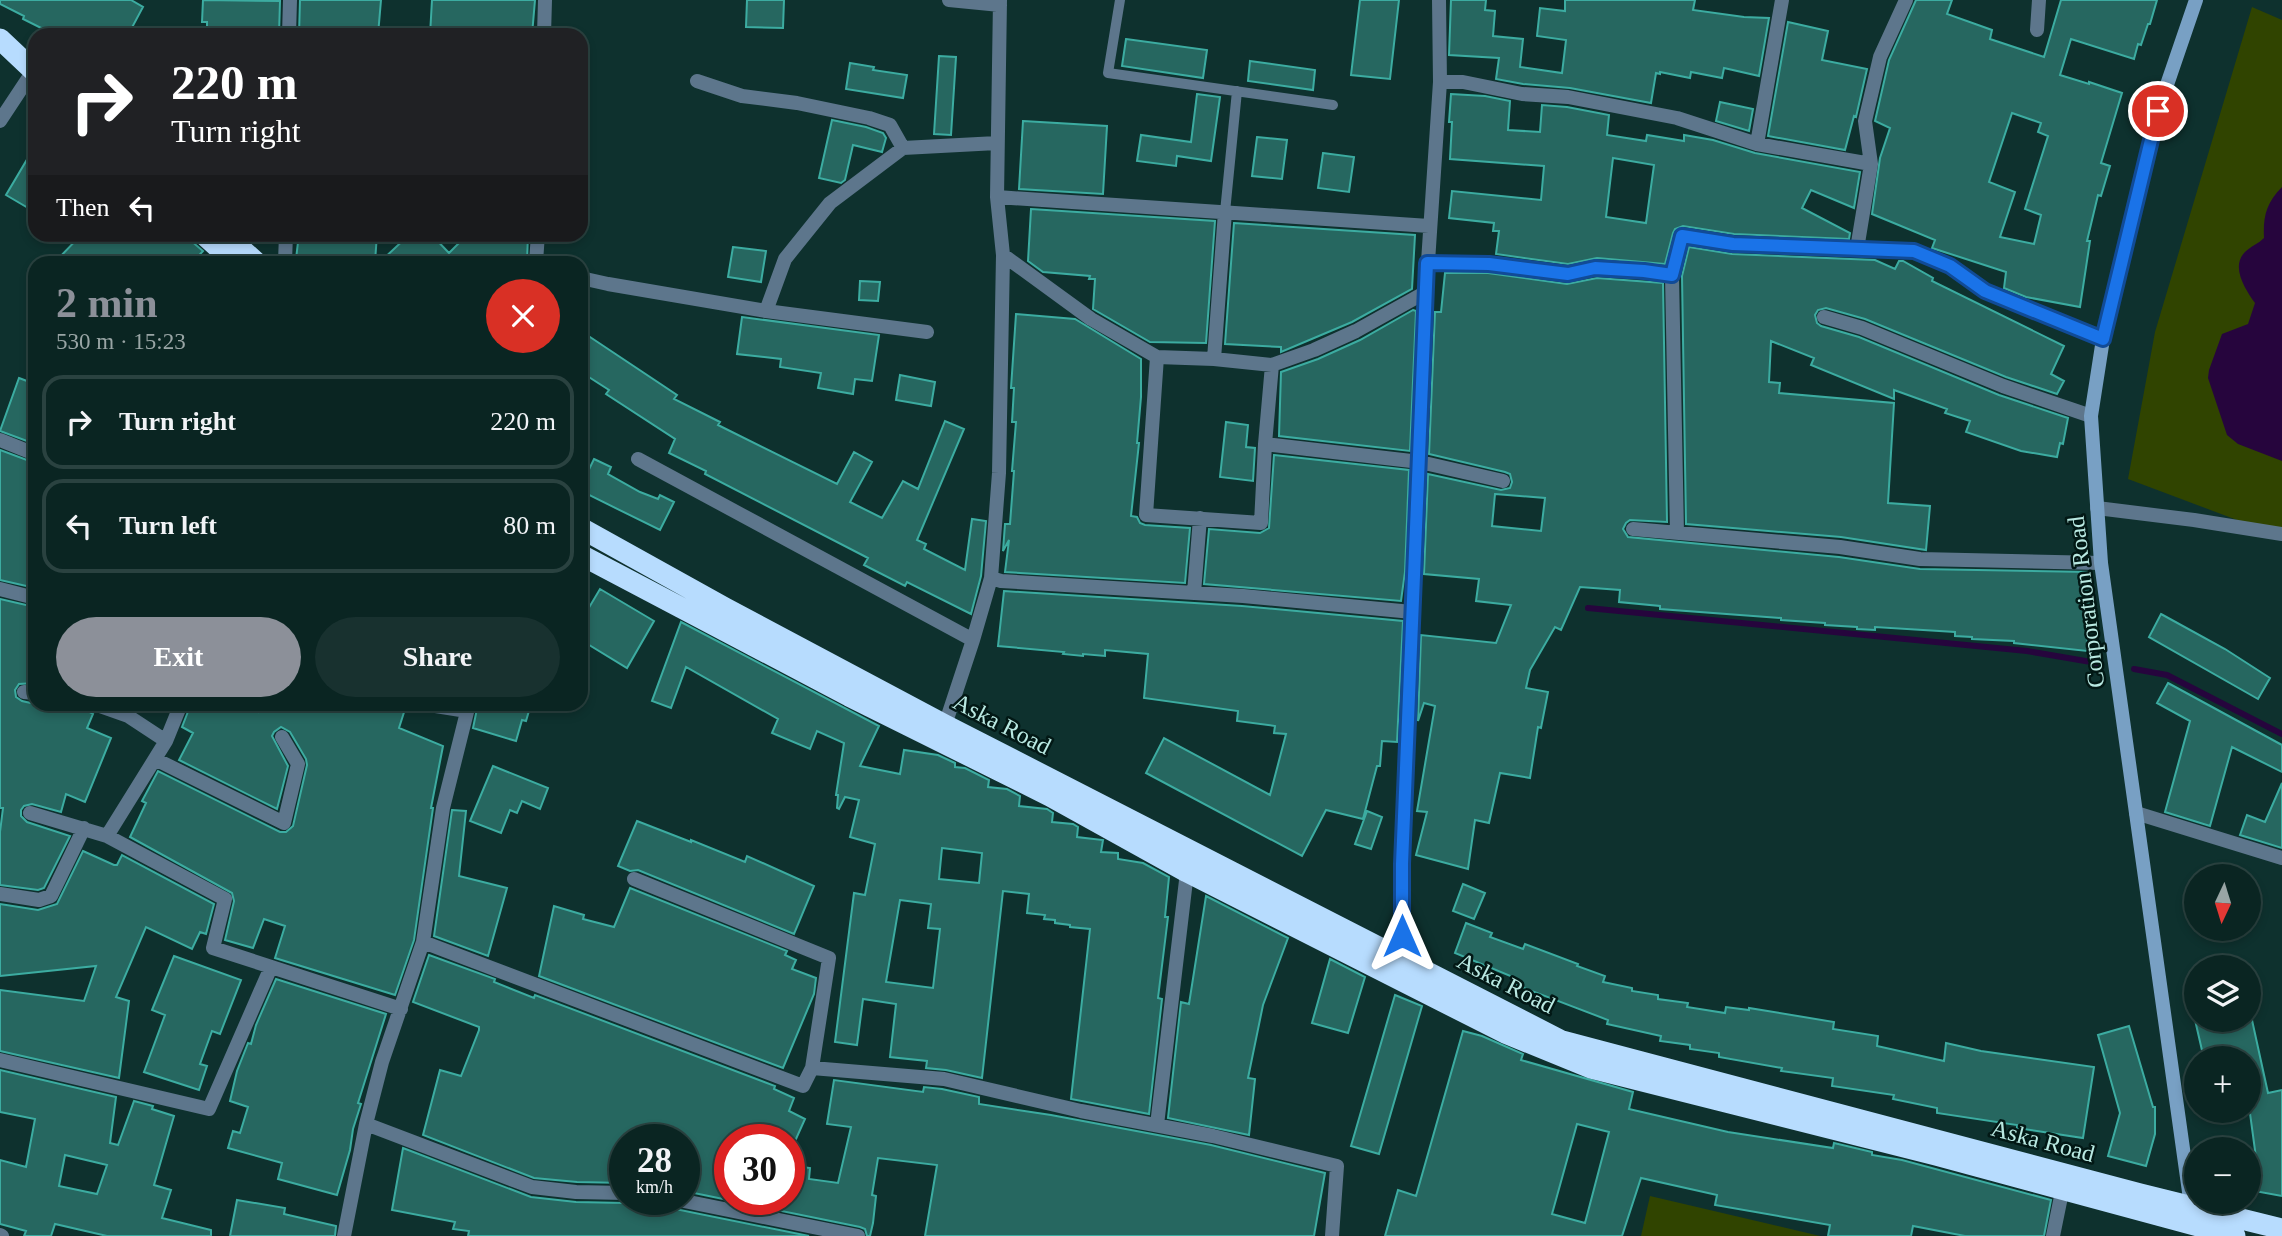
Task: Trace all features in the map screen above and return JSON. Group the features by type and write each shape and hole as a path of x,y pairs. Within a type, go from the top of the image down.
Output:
{"highway":[{"path":"0,39 28,66"},
{"path":"212,242 227,256"},
{"path":"234,242 249,256"},
{"name":"Aska Road","path":"588,532 1400,969 1562,1041 2192,1217 2282,1230"},
{"path":"588,559 849,696 1050,796 1186,872 1400,969"},
{"path":"2192,1217 2235,1236"}],"street":[{"path":"289,28 290,0"},
{"path":"544,28 545,0"},
{"path":"945,724 990,578 999,473 1003,255 997,197 1000,2 949,0"},
{"path":"1400,969 1427,263 1440,82 1439,0"},
{"path":"1757,144 1782,0"},
{"path":"1857,248 1871,164 1865,121 1880,57 1906,0"},
{"path":"2037,30 2039,0"},
{"name":"Corporation Road","path":"2192,1217 2101,563 2091,416 2103,339 2158,111 2196,0"},
{"path":"0,121 28,81"},
{"path":"697,81 742,96 797,103 869,118 890,125 903,148"},
{"path":"1440,82 1463,82 1522,94 1567,97 1677,118 1757,144 1871,164"},
{"path":"766,311 785,259 830,203 903,148 997,143"},
{"path":"997,197 1429,226"},
{"path":"1214,359 1225,212"},
{"path":"1677,533 1672,275 1682,236 1733,244 1914,251 1950,266 1985,291 2103,339"},
{"path":"1003,255 1091,319 1157,357 1272,365 1356,331 1426,292"},
{"path":"1427,263 1489,264 1568,274 1595,268 1672,275"},
{"path":"588,279 766,311 927,332"},
{"path":"1824,317 1862,328 2003,386 2091,416"},
{"path":"1157,357 1146,514 1261,523 1272,365"},
{"path":"0,440 28,451"},
{"path":"1265,444 1420,462 1503,481"},
{"path":"638,459 973,640"},
{"path":"2097,508 2282,534"},
{"path":"1194,593 1200,518"},
{"path":"1633,528 1840,547 1920,559 2101,563"},
{"path":"990,578 1001,581 1194,593 1412,612"},
{"path":"0,589 28,596"},
{"path":"114,711 128,716 166,741"},
{"path":"107,836 166,741 178,711"},
{"path":"344,1236 366,1124 382,1062 423,942 443,808 467,711"},
{"path":"155,759 284,823 298,764 282,737"},
{"path":"30,813 107,836 225,899 213,948 401,1009"},
{"path":"2136,813 2282,858"},
{"path":"0,894 39,900 51,896 84,828"},
{"path":"1157,1125 1186,872"},
{"path":"423,942 803,1086 812,1068 829,958 634,879"},
{"path":"0,1060 209,1109 271,967"},
{"path":"812,1068 944,1079 1080,1111 1213,1136 1337,1166 1332,1236"},
{"path":"366,1124 532,1187 609,1193"},
{"path":"2053,1236 2064,1183"},
{"path":"700,1204 858,1236"}],"lane":[{"path":"1120,0 1108,73 1333,105"},
{"path":"1225,212 1237,91"}],"green space":[{"path":"2252,7 2282,20 2282,532 2253,526 2128,479 2155,332"},
{"path":"1650,1196 1820,1236 1641,1236"}],"shaded area":[{"path":"2282,187 2282,461 2238,444 2227,435 2208,378 2222,334 2248,324 2255,303 2241,278 2239,264 2245,252 2264,238 2267,211 2272,199"}],"building":[{"path":"0,0 131,0 143,7 132,28 41,28 0,4"},
{"path":"203,0 280,1 279,28 207,28 207,22 202,22"},
{"path":"300,0 381,0 379,28 299,28"},
{"path":"432,0 535,0 533,28 430,28"},
{"path":"747,0 784,0 783,28 746,27"},
{"path":"1360,0 1399,0 1390,79 1351,75"},
{"path":"1451,0 1486,0 1485,10 1495,11 1493,36 1523,39 1520,67 1562,73 1566,40 1537,36 1540,8 1565,11 1565,0 1695,0 1693,10 1769,18 1759,76 1724,68 1722,78 1691,72 1690,78 1656,73 1651,103 1570,88 1496,79 1499,58 1449,55"},
{"path":"1916,0 1952,0 1947,14 1992,30 1990,39 2044,57 2061,0 2157,0 2150,24 2141,45 2138,44 2134,59 2071,39 2060,75 2122,93 2101,163 2110,166 2101,196 2098,195 2087,241 2090,241 2080,307 2026,297 2004,288 2006,272 1932,248 1935,240 1872,214 1880,158 1890,128 1875,121 1889,60","holes":["2012,113 2041,123 2038,132 2048,136 2025,209 2041,215 2034,244 2000,237 2015,192 1989,182"]},
{"path":"1788,22 1828,31 1822,60 1867,69 1845,150 1768,136"},
{"path":"1126,39 1207,50 1203,78 1122,66"},
{"path":"939,56 956,57 951,135 934,134"},
{"path":"1250,61 1315,70 1313,90 1248,81"},
{"path":"850,63 874,67 873,70 907,75 903,98 846,89"},
{"path":"1197,94 1220,97 1211,161 1177,156 1176,166 1137,161 1141,135 1191,142"},
{"path":"1451,94 1485,96 1510,101 1508,130 1540,132 1542,105 1567,107 1609,115 1607,135 1646,141 1647,135 1684,141 1684,135 1713,140 1755,153 1860,172 1854,208 1811,190 1802,208 1850,233 1849,239 1734,234 1683,226 1675,229 1673,233 1665,264 1597,258 1568,264 1496,254 1499,231 1493,231 1494,223 1449,218 1452,191 1541,200 1544,166 1450,159 1452,122 1449,122","holes":["1613,158 1654,165 1646,223 1606,217"]},
{"path":"1720,102 1753,109 1749,131 1716,121"},
{"path":"832,120 866,127 883,133 886,138 882,152 853,145 845,180 841,183 819,178"},
{"path":"1023,121 1107,126 1103,194 1019,189"},
{"path":"1257,137 1287,140 1282,179 1252,176"},
{"path":"1323,153 1354,157 1349,192 1318,188"},
{"path":"28,158 28,208 6,195"},
{"path":"1031,209 1215,221 1206,343 1150,342 1093,309 1095,279 1089,279 1090,276 1043,272 1028,261"},
{"path":"1234,223 1415,235 1412,289 1352,322 1281,352 1281,347 1225,344"},
{"path":"74,242 192,242 203,251 198,256 61,256"},
{"path":"298,242 376,242 375,256 296,256"},
{"path":"401,242 439,242 449,253 460,242 528,242 527,256 386,256"},
{"path":"733,247 766,251 761,282 728,277"},
{"path":"1689,247 1732,254 1875,260 1895,269 1899,261 1903,261 1933,278 1932,281 2064,346 2051,374 2064,381 2057,394 2006,377 1865,319 1826,308 1818,310 1815,315 1821,326 1859,337 1999,395 2068,418 2063,444 2060,443 2057,457 2021,451 1966,432 1970,421 1945,413 1947,409 1894,390 1894,399 1811,365 1814,358 1771,341 1769,382 1780,383 1779,393 1894,403 1888,503 1930,506 1926,550 1841,537 1686,524 1682,276"},
{"path":"1445,273 1488,273 1567,284 1597,278 1663,283 1667,522 1630,520 1623,529 1628,537 1839,557 1920,569 2090,572 2087,651 2014,641 1972,639 1955,636 1955,632 1875,627 1875,630 1857,629 1781,618 1660,609 1660,606 1619,602 1620,590 1580,587 1561,630 1555,627 1530,670 1526,688 1548,692 1541,728 1538,727 1530,778 1500,773 1489,823 1475,820 1468,869 1416,855 1427,812 1417,811 1435,706 1424,703 1418,721 1421,635 1496,643 1511,605 1476,601 1479,579 1424,574 1428,474 1501,490 1510,488 1512,482 1510,474 1505,472 1429,454 1435,312 1441,312","holes":["1495,494 1545,498 1541,531 1492,526"]},
{"path":"860,281 880,282 878,301 859,300"},
{"path":"1413,310 1416,311 1410,451 1279,436 1281,372 1360,340"},
{"path":"1016,314 1075,319 1141,359 1139,443 1131,516 1137,517 1140,523 1145,525 1190,528 1185,583 1005,572 1009,540 1003,551 1005,524 1010,524 1014,471 1016,422 1012,422 1014,388 1011,388"},
{"path":"742,317 879,335 872,381 855,379 853,394 818,388 821,373 780,367 781,359 737,354"},
{"path":"588,336 677,395 674,399 720,422 718,425 837,484 854,452 872,462 850,502 882,518 903,481 918,489 945,421 964,429 917,540 926,544 924,549 965,570 972,519 986,521 981,576 971,614 907,582 905,586 864,565 868,558 669,453 675,439 606,394 609,390 588,376"},
{"path":"900,375 935,382 931,406 896,400"},
{"path":"19,378 28,381 28,441 0,431"},
{"path":"1226,422 1248,425 1246,447 1255,448 1253,481 1220,477"},
{"path":"0,450 28,460 28,586 0,580"},
{"path":"1274,455 1409,470 1405,572 1401,601 1204,584 1209,529 1260,533 1269,528"},
{"path":"594,459 611,467 608,474 640,492 658,499 660,495 674,502 660,530 588,494 588,471"},
{"path":"600,589 654,621 627,668 588,644 588,609"},
{"path":"1004,591 1242,606 1403,621 1397,742 1382,741 1380,766 1377,766 1363,819 1326,810 1302,856 1146,773 1164,738 1270,795 1286,734 1274,733 1275,726 1237,721 1238,711 1144,698 1148,654 1105,650 1105,656 1083,656 998,646"},
{"path":"0,599 28,605 28,683 19,684 15,690 16,697 28,702 28,711 88,711 93,714 87,728 111,738 85,802 66,794 61,812 32,804 21,810 21,816 27,822 70,836 44,888 38,890 0,885 3,808 0,808"},
{"path":"2161,614 2225,649 2270,678 2258,699 2149,637"},
{"path":"681,622 879,726 860,766 900,774 904,750 938,755 955,763 955,767 965,768 989,780 988,787 1007,789 1020,796 1019,806 1047,809 1053,813 1052,822 1073,824 1078,827 1077,837 1103,840 1101,852 1118,853 1118,859 1143,863 1169,877 1165,917 1168,917 1158,998 1162,999 1149,1114 1071,1099 1090,929 1070,927 1055,923 1055,920 1044,919 1045,915 1027,913 1029,894 1003,891 982,1078 926,1068 927,1061 890,1057 896,1004 863,999 857,1045 835,1042 854,893 865,895 875,844 850,837 859,800 845,797 839,809 837,808 836,795 844,743 817,731 810,749 772,733 778,719 686,667 671,708 652,701","holes":["942,848 982,853 979,883 939,879","900,900 931,904 928,928 940,929 933,988 886,982"]},
{"path":"2168,683 2282,745 2282,772 2232,747 2210,826 2165,812 2190,721 2157,703"},
{"path":"188,711 404,711 399,728 443,746 431,808 414,940 395,995 275,958 285,926 264,919 253,948 225,940 234,901 232,893 130,837 146,803 142,801 158,771 280,832 286,832 293,826 307,765 290,732 281,727 272,736 288,766 277,809 179,760 193,733 182,727"},
{"path":"477,711 529,711 526,721 522,720 516,741 473,728"},
{"path":"493,766 548,788 540,809 522,801 517,813 510,810 501,833 470,821"},
{"path":"2282,783 2282,848 2240,835 2247,815 2265,822"},
{"path":"452,810 466,811 459,876 507,888 488,956 434,936"},
{"path":"1367,811 1382,817 1371,849 1355,844"},
{"path":"637,821 745,862 747,856 814,886 794,934 638,870 630,871 618,866"},
{"path":"83,851 114,865 117,865 122,855 214,904 206,934 200,932 192,949 146,927 116,997 129,1001 119,1078 0,1051 0,990 84,1001 96,966 0,976 0,904 38,910 57,904"},
{"path":"1463,884 1485,893 1474,919 1453,911"},
{"path":"630,888 787,951 785,955 796,960 792,969 816,978 814,994 783,1068 539,976 554,906 584,915 583,919 614,927"},
{"path":"1206,896 1288,938 1263,1005 1248,1078 1255,1079 1249,1135 1168,1118 1181,1002 1189,1004"},
{"path":"1466,923 1492,933 1490,937 1523,949 1525,944 1578,964 1577,966 1605,976 1603,982 1658,995 1658,999 1688,1003 1687,1007 1725,1013 1726,1007 1749,1008 1834,1022 1833,1029 1878,1036 1877,1046 1944,1061 1946,1043 1981,1051 2094,1067 2083,1138 1937,1113 1937,1108 1893,1099 1894,1095 1832,1086 1833,1078 1781,1071 1782,1068 1719,1057 1719,1053 1690,1049 1690,1045 1660,1041 1661,1036 1607,1024 1608,1020 1511,983 1513,977 1455,953"},
{"path":"429,955 495,979 494,982 534,998 535,995 775,1086 774,1089 794,1098 789,1111 805,1119 803,1124 714,1124 714,1197 700,1194 700,1124 609,1124 609,1183 534,1178 423,1135 440,1070 461,1076 479,1027 413,1002"},
{"path":"174,956 241,980 220,1034 212,1031 200,1064 207,1066 199,1090 144,1072 165,1015 152,1010"},
{"path":"1330,959 1365,977 1348,1033 1312,1023"},
{"path":"276,979 386,1014 358,1103 361,1104 337,1195 278,1179 282,1163 228,1148 233,1131 240,1133 248,1107 230,1101 237,1071 248,1043 251,1044 256,1025"},
{"path":"1395,995 1422,1006 1379,1154 1351,1146"},
{"path":"2129,1026 2155,1107 2155,1134 2146,1166 2108,1156 2120,1113 2098,1035"},
{"path":"1463,1031 1482,1036 1523,1054 1521,1060 1633,1092 1629,1109 1728,1132 1833,1148 1834,1143 2051,1200 2044,1236 1965,1236 1913,1226 1911,1236 1828,1236 1830,1225 1715,1205 1717,1195 1641,1178 1622,1236 1385,1236 1398,1190 1416,1196","holes":["1577,1124 1609,1132 1585,1223 1552,1214"]},
{"path":"2198,1032 2255,1032 2258,1046 2201,1046"},
{"path":"2261,1061 2268,1093 2282,1090 2282,1196 2261,1192 2261,1137 2253,1137 2251,1123 2261,1123"},
{"path":"0,1070 116,1097 110,1143 118,1145 134,1101 174,1116 154,1185 171,1190 162,1218 211,1230 211,1236 107,1236 55,1224 51,1236 24,1236 26,1231 0,1224 0,1160 26,1167 35,1119 0,1112","holes":["65,1155 107,1165 97,1194 59,1186"]},
{"path":"834,1080 923,1092 924,1087 942,1089 979,1097 979,1104 1211,1145 1325,1173 1314,1236 925,1236 937,1165 878,1158 872,1195 876,1196 870,1236 860,1227 801,1215 805,1215 805,1167 810,1168 809,1179 838,1183 851,1127 827,1124"},
{"path":"403,1148 531,1197 609,1203 609,1215 700,1214 809,1236 468,1236 469,1231 453,1229 455,1222 392,1210"},
{"path":"237,1200 285,1208 284,1214 336,1226 335,1236 230,1236"}],"waterway":[{"path":"1588,608 2027,651 2097,663"},
{"path":"2134,669 2167,675 2282,734"}],"route":[{"path":"1402,936 1402,864 1427,263 1489,264 1568,274 1595,268 1672,275 1682,236 1733,244 1914,251 1950,266 1985,291 2103,339 2158,111"}]}
